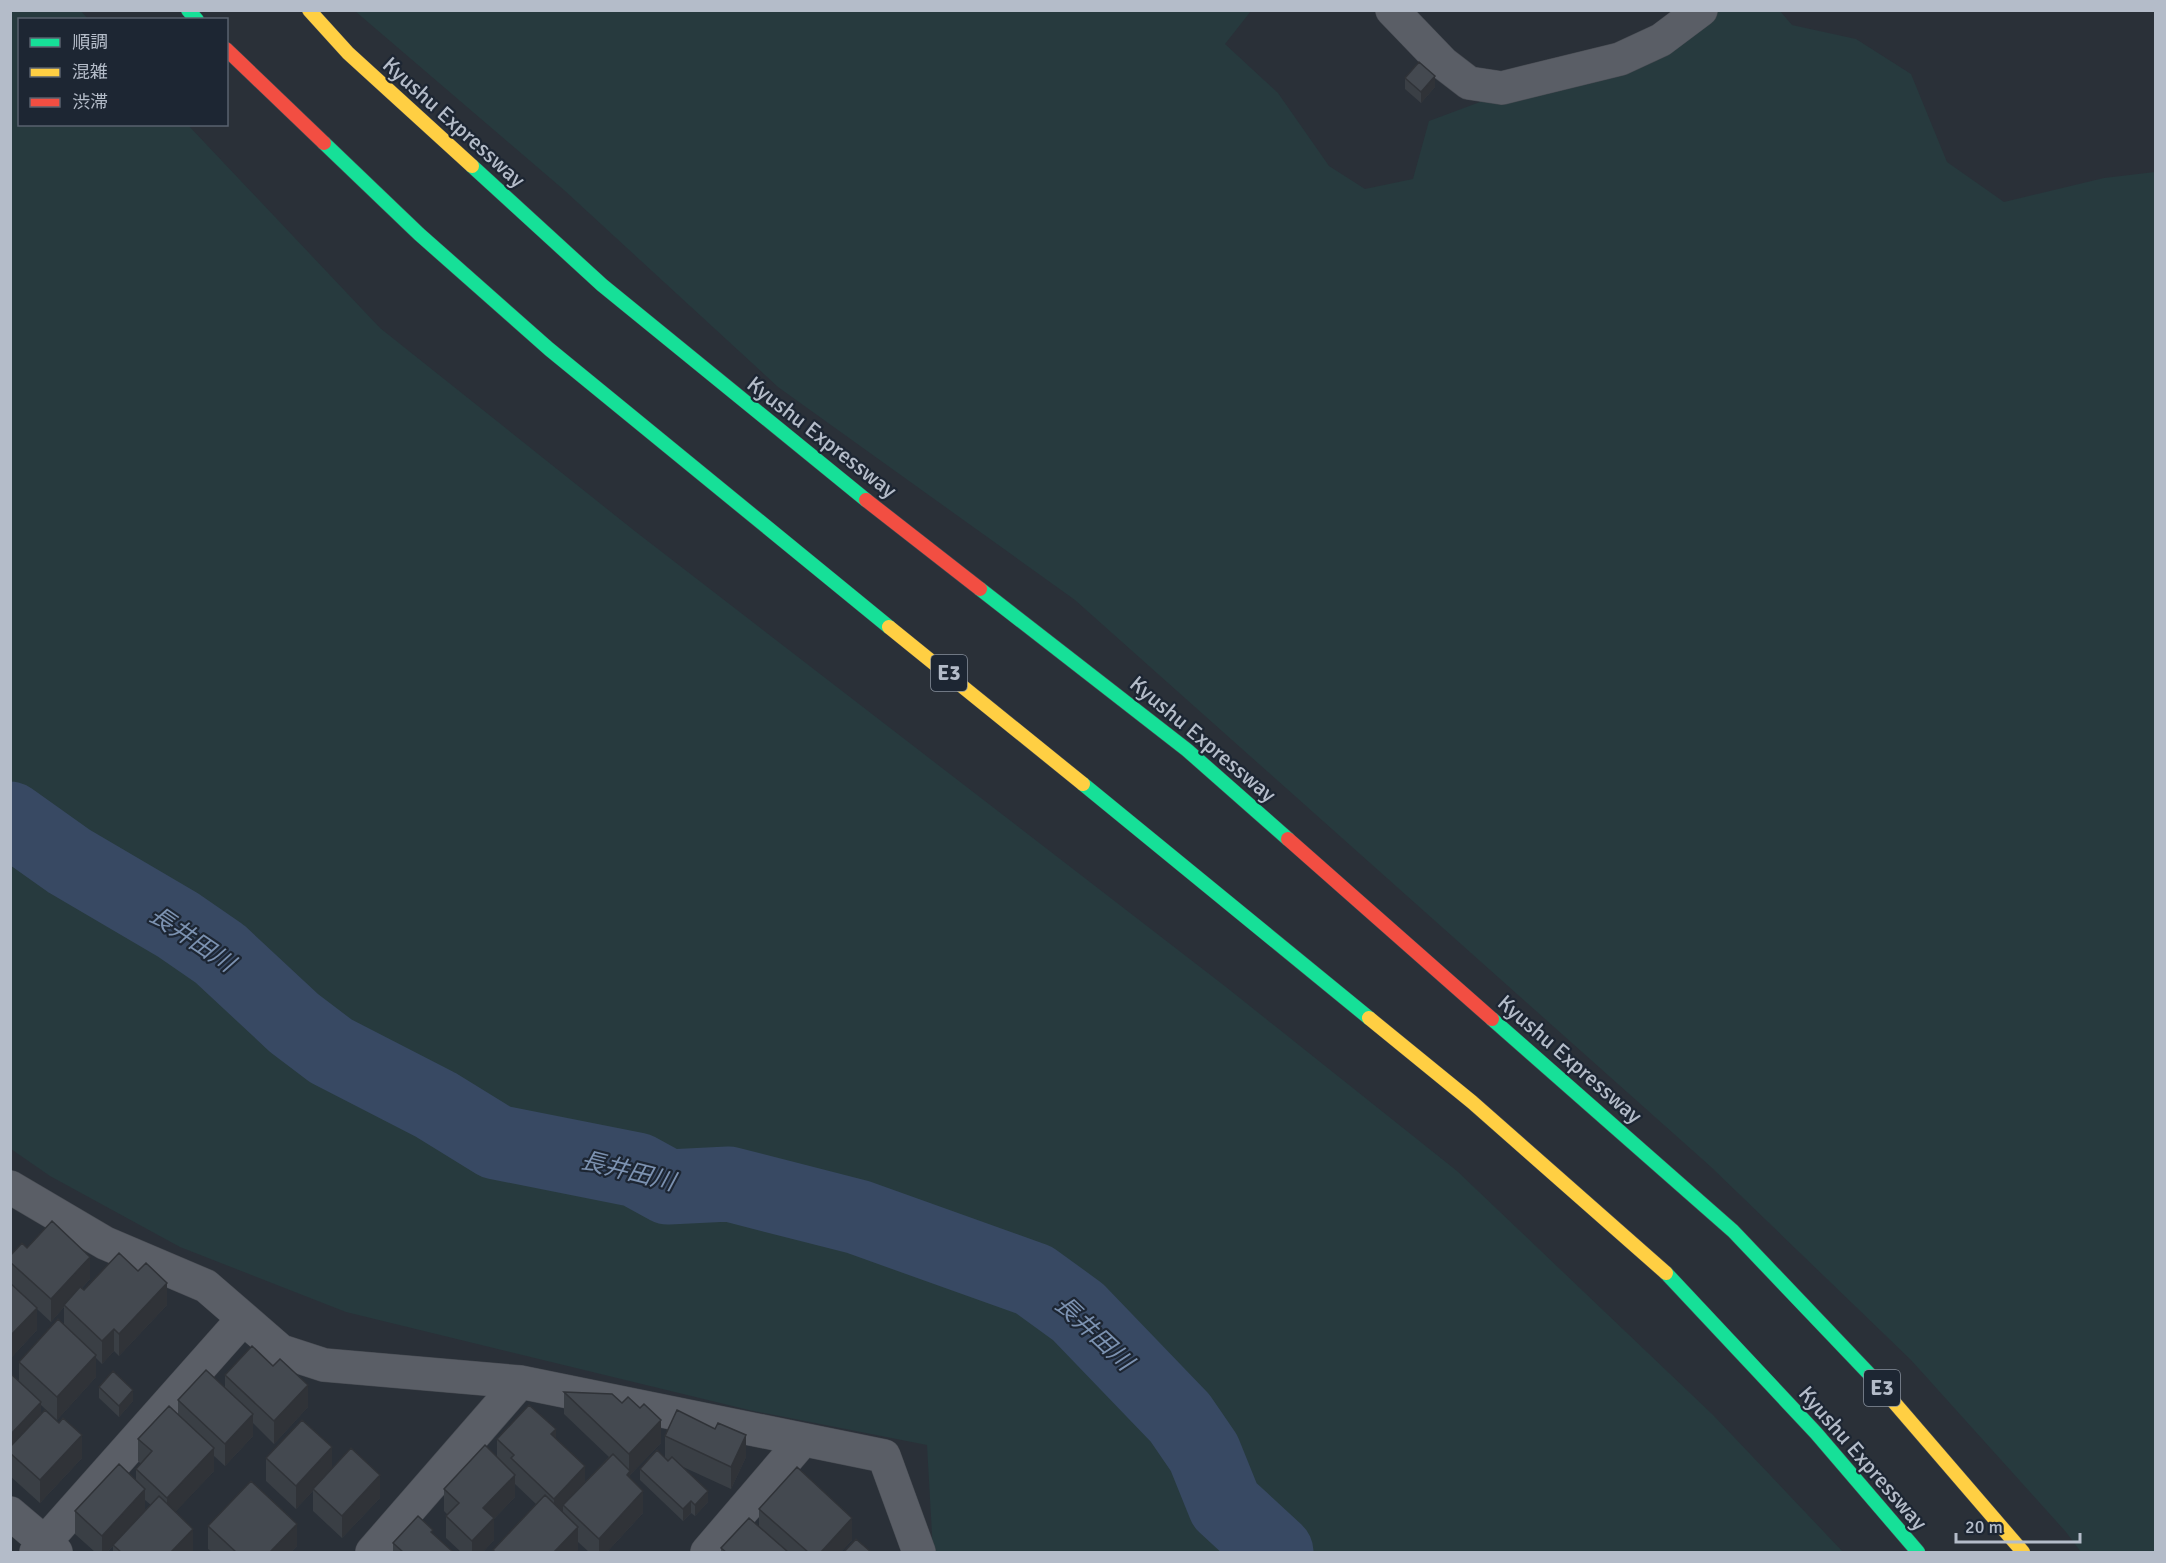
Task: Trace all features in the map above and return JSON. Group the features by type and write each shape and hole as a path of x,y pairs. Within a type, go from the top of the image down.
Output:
{"highway":[{"name":"Kyushu Expressway","path":"309,10 348,53 602,285 794,444 1187,750 1733,1232 1884,1389 2023,1552"},
{"name":"Kyushu Expressway","path":"228,51 418,234 549,349 1472,1102 1681,1287 1816,1433 1918,1552"}],"street":[{"path":"1392,10 1443,63 1469,83 1502,88 1620,59 1661,40 1701,10"},
{"path":"10,1187 105,1243 206,1286 242,1320 282,1352 324,1365 520,1382 884,1456 919,1552"},
{"path":"10,1513 46,1549 242,1320"},
{"path":"372,1552 520,1382"},
{"path":"707,1552 802,1441"}],"green space":[{"path":"11,11 81,11 87,18 18,18 18,126 189,126 380,328 636,532 1226,987 1457,1171 1713,1415 1843,1552 933,1552 927,1445 749,1410 346,1312 180,1247 50,1176 11,1149"},
{"path":"355,11 1251,11 1225,44 1278,93 1329,166 1365,189 1413,179 1429,121 1515,89 1622,76 1713,11 1780,11 1792,25 1856,39 1911,74 1947,162 2004,202 2104,178 2155,172 2155,1552 2081,1552 2066,1532 1911,1360 1710,1166 1075,600 778,387 564,190"}],"building":[{"path":"1419,62 1435,76 1421,92 1405,78"},
{"path":"52,1221 90,1257 51,1299 10,1262 10,1256 22,1243 27,1248"},
{"path":"119,1253 138,1271 146,1263 167,1283 119,1334 114,1329 102,1341 64,1305 80,1287 84,1290"},
{"path":"10,1283 37,1308 10,1336"},
{"path":"58,1319 96,1355 57,1397 19,1362"},
{"path":"252,1346 273,1366 280,1359 308,1385 274,1421 225,1375"},
{"path":"206,1370 253,1414 225,1444 178,1400"},
{"path":"113,1371 133,1390 119,1406 99,1387"},
{"path":"10,1375 41,1402 10,1435"},
{"path":"564,1392 612,1394 622,1403 628,1397 640,1408 644,1404 661,1420 629,1454"},
{"path":"529,1405 556,1429 551,1434 585,1466 554,1499 511,1458 514,1455 497,1439"},
{"path":"169,1406 214,1448 167,1498 136,1469 152,1451 138,1439"},
{"path":"45,1410 59,1423 63,1418 82,1435 40,1480 10,1453 10,1447"},
{"path":"677,1410 715,1429 718,1423 746,1435 731,1467 665,1436"},
{"path":"302,1420 332,1447 296,1486 266,1458"},
{"path":"485,1445 515,1475 483,1508 494,1518 472,1541 446,1516 459,1503 444,1489"},
{"path":"351,1448 380,1475 342,1516 313,1489"},
{"path":"657,1450 668,1461 672,1457 708,1491 695,1505 691,1501 683,1509 640,1469"},
{"path":"613,1454 630,1471 627,1475 643,1491 599,1539 563,1505"},
{"path":"119,1464 145,1489 102,1536 75,1511"},
{"path":"797,1467 852,1518 821,1552 808,1552 759,1509"},
{"path":"251,1481 297,1524 270,1552 236,1552 208,1526"},
{"path":"545,1495 578,1527 554,1552 495,1552 493,1550"},
{"path":"159,1496 193,1529 171,1552 121,1552 113,1545"},
{"path":"418,1516 433,1530 431,1532 453,1552 403,1552 393,1543"},
{"path":"749,1518 788,1552 726,1552 721,1548"},
{"path":"856,1539 871,1552 844,1552"}],"waterway":[{"name":"長井田川","path":"10,819 69,861 178,925 220,954 294,1023 331,1051 436,1105 496,1142 637,1170 668,1187 729,1184 858,1217 1034,1280 1078,1312 1180,1418 1204,1453 1225,1505 1276,1552"}],"traffic: fast":[{"path":"188,10 195,18"},
{"path":"324,143 419,234 549,349 889,627"},
{"path":"472,166 602,285 866,500"},
{"path":"980,589 1187,750 1288,839"},
{"path":"1083,784 1369,1018"},
{"path":"1492,1019 1733,1231 1874,1379"},
{"path":"1666,1273 1816,1433 1918,1552"}],"traffic: slow":[{"path":"309,10 348,53 472,166"},
{"path":"889,627 1083,784"},
{"path":"1369,1018 1472,1102 1666,1273"},
{"path":"1874,1379 2023,1552"}],"traffic: jam":[{"path":"228,51 324,143"},
{"path":"866,500 980,589"},
{"path":"1288,839 1492,1019"}]}
